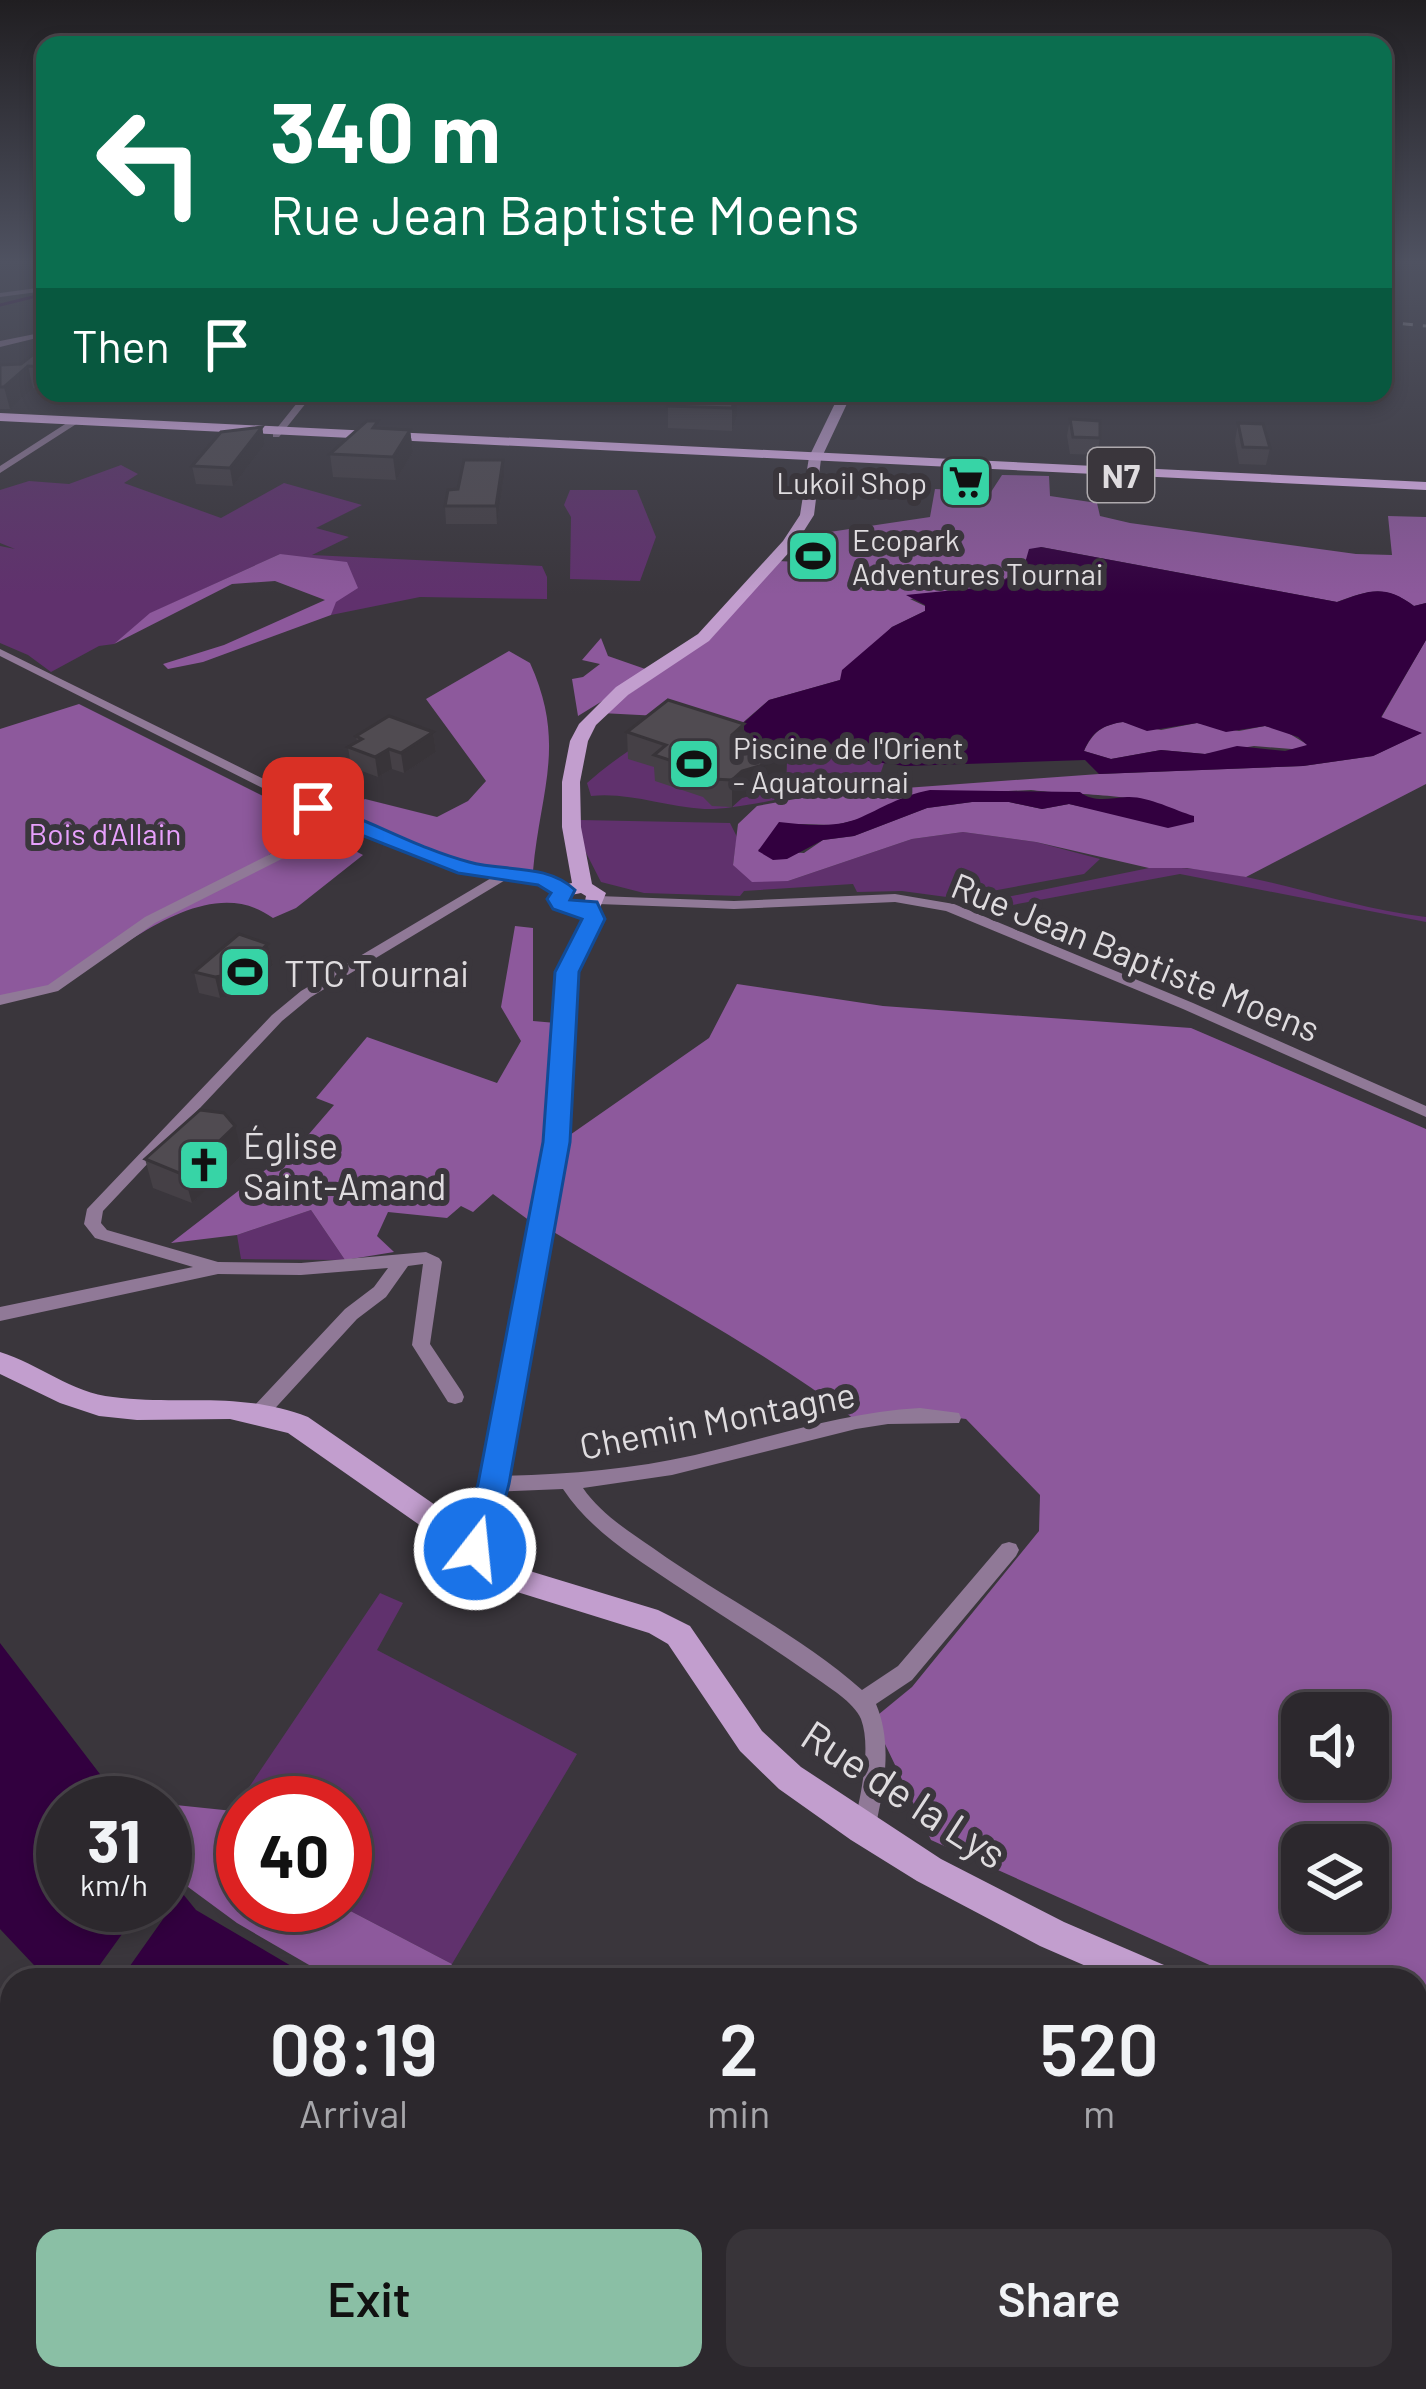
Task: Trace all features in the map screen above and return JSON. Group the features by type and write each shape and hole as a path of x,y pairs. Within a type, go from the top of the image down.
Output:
{"main road":[{"name":"N7","path":"0,419 1426,488"}],"street":[{"path":"278,433 303,402"},
{"path":"475,1549 494,1484 556,1142 567,972 592,926 568,830 583,733 616,698 699,642 805,522 816,459 842,402"},
{"path":"0,470 74,423"},
{"name":"Rue Jean Baptiste Moens","path":"0,652 342,823 466,869 544,880 583,896 734,904 895,898 949,907 1426,1112"},
{"path":"0,1000 52,988 150,920 342,823"},
{"path":"218,1268 100,1234 92,1224 95,1210 275,1020 306,994 502,877"},
{"path":"262,1411 351,1314 380,1292 404,1258"},
{"path":"0,1314 218,1268 301,1269 426,1258 433,1262 421,1345 455,1397"},
{"name":"Rue de la Lys","path":"0,1362 110,1408 232,1407 262,1411 298,1425 524,1582 680,1635 751,1741 790,1778 929,1870 1052,1934 1131,1968"},
{"name":"Chemin Montagne","path":"494,1484 569,1483 697,1462 857,1423 929,1414 952,1418"},
{"path":"569,1483 572,1495 613,1531 799,1652 862,1702 873,1720 869,1808 863,1829"},
{"path":"862,1702 904,1673 1009,1550"}],"shaded area":[{"path":"121,465 138,474 124,483 221,518 284,483 362,505 316,528 349,537 312,555 542,566 547,599 420,597 331,615 335,602 280,554 151,613 114,644 99,646 51,672 0,643 0,546 15,549 0,543 0,490 29,481 69,484"},
{"path":"570,490 637,490 656,537 640,581 570,579 571,517 564,505"},
{"path":"1041,547 1337,602 1376,591 1394,594 1414,606 1426,603 1426,640 1381,717 1422,733 1373,756 1303,766 1099,774 1085,760 905,766 760,746 740,726 769,700 840,680 842,670 892,627 925,611 925,605 906,595 994,586 1023,570 1029,549","holes":["1123,722 1147,731 1197,723 1226,732 1265,726 1307,745 1285,751 1237,746 1205,754 1161,750 1111,759 1084,751 1094,734 1109,725"]},
{"path":"698,711 775,749 885,760 881,772 721,809 591,796 587,783 600,772"},
{"path":"930,790 1135,797 1194,816 1194,822 1168,828 1069,804 1042,809 1009,802 972,802 927,808 854,836 823,840 787,859 773,860 758,851 779,822 848,822"},
{"path":"580,820 730,823 737,837 733,864 788,881 912,839 963,832 1036,842 1100,859 1084,874 954,898 902,891 857,892 853,884 744,891 740,896 644,893 601,882 581,843"},
{"path":"1149,868 1219,872 1426,917 1426,922 1180,874 985,910 963,906"},
{"path":"311,1210 345,1260 241,1259 237,1235"},
{"path":"380,1593 403,1603 377,1650 577,1754 452,1964 372,1922 372,1776 257,1776"},
{"path":"0,1643 101,1776 36,1776 36,1932 192,1932 192,1905 216,1922 216,1932 233,1932 295,1968 37,1968 0,1929"}],"green space":[{"path":"1002,475 1049,476 1050,496 1097,503 1100,516 1130,523 1356,554 1392,555 1388,516 1426,517 1426,603 1414,606 1376,592 1337,602 1041,547 1013,574 983,588 910,599 925,606 925,611 892,627 840,680 769,700 740,725 747,737 698,711 678,717 601,713 712,637 778,561 799,562 816,534 930,517 935,489 991,492"},
{"path":"280,554 347,562 358,588 336,602 331,615 203,662 168,669 163,664 224,645 325,600 275,581 232,584 114,644 150,613"},
{"path":"601,638 608,656 651,671 578,716 572,679 600,664 582,660"},
{"path":"1426,640 1426,784 1246,877 1149,868 1036,842 963,832 912,839 788,881 752,882 733,865 738,824 757,806 823,794 1099,774 1303,766 1373,756 1421,733 1381,718","holes":["1031,790 1117,797 1158,806 1144,820 1069,804 1042,809 1009,802 972,802 927,808 854,836 823,840 804,853 758,850 800,824 835,825 968,793"]},
{"path":"509,651 530,663 547,718 548,767 533,871 456,861 335,815 365,799 437,817 468,801 486,781 426,699"},
{"name":"Bois d'Allain","path":"79,704 303,816 286,832 285,844 260,861 323,834 363,855 296,908 273,918 246,905 218,903 189,910 54,987 0,1001 0,729"},
{"path":"1123,722 1161,730 1197,723 1239,731 1265,726 1308,745 1304,750 1254,746 1205,754 1161,750 1111,759 1084,751 1099,731"},
{"path":"515,926 533,928 533,1021 556,1023 541,1229 493,1194 473,1212 461,1206 447,1218 388,1212 377,1236 394,1252 345,1260 311,1210 237,1235 171,1243 303,1141 334,1105 316,1098 367,1037 497,1083 521,1041 501,1007"},
{"path":"737,984 883,1006 1191,1028 1426,1129 1426,1968 1216,1968 931,1840 873,1719 912,1687 1039,1531 1040,1495 966,1419 929,1414 858,1422 745,1345 547,1228 567,1137 709,1038"},
{"path":"192,1807 216,1809 216,1908 192,1890"},
{"path":"372,1922 452,1964 450,1968 314,1968 252,1932 372,1932"}],"pier":[{"path":"124,1932 154,1932 128,1968 98,1968"}],"building":[{"path":"0,371 22,371 4,387 0,387"},
{"path":"670,402 734,402 732,408 668,406"},
{"path":"1070,419 1100,421 1100,438 1073,437"},
{"path":"367,421 378,421 373,428 410,430 393,457 330,454"},
{"path":"1238,423 1263,424 1270,448 1243,447"},
{"path":"262,427 230,468 192,466 221,432"},
{"path":"464,460 503,460 496,506 445,506 448,490 458,489"},
{"path":"668,700 744,724 733,734 773,746 787,758 742,771 732,780 712,779 703,771 654,755 666,745 627,732"},
{"path":"389,716 433,732 401,753 389,749 375,757 348,747 362,739 356,736"},
{"path":"239,934 268,944 233,974 215,977 194,972"},
{"path":"200,1110 224,1113 235,1126 184,1175 145,1159"}],"place":[{"name":"Lukoil Shop","path":"966,482"},
{"name":"Ecopark Adventures Tournai","path":"813,556"},
{"name":"Piscine de l'Orient - Aquatournai","path":"694,764"},
{"name":"TTC Tournai","path":"245,972"},
{"name":"Église Saint-Amand","path":"204,1165"}],"route":[{"path":"313,808 466,869 555,884 563,890 558,899 561,904 573,909 589,907 593,919 567,972 556,1142 494,1484 475,1549"}]}
